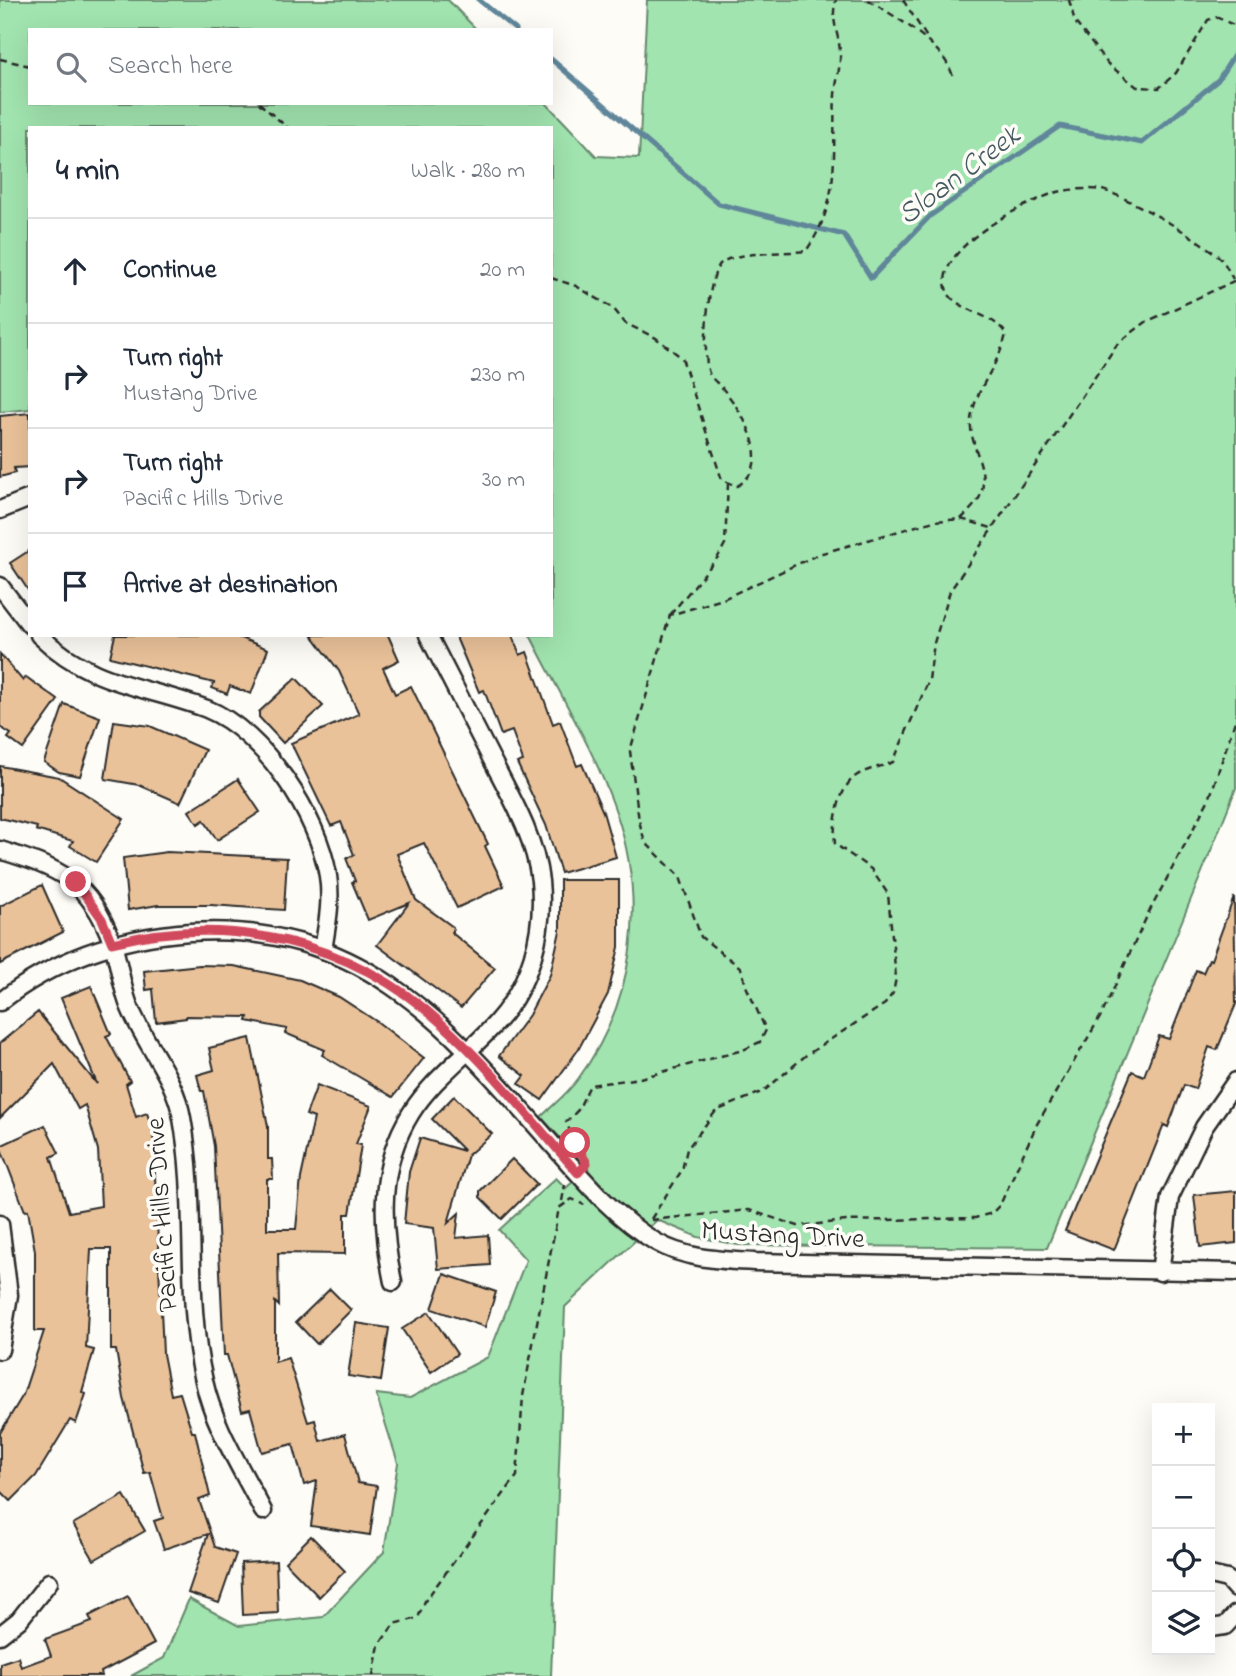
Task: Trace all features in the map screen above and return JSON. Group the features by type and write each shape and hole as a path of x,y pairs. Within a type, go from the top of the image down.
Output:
{"street":[{"path":"0,510 28,499"},
{"path":"0,586 28,622"},
{"path":"41,637 56,651 93,675 210,710 231,723 264,751 291,788 325,858 330,895 323,950"},
{"path":"393,1282 383,1216 384,1192 394,1150 402,1130 422,1098 509,1007 532,962 538,939 540,880 528,832 429,637"},
{"name":"Pacific Hills Drive","path":"0,850 44,864 76,882 102,919 112,943 134,1019 165,1072 182,1114 196,1335 209,1400 263,1511"},
{"name":"Mustang Drive","path":"0,1002 53,969 112,943 136,937 219,930 269,936 323,950 380,978 415,1001 469,1049 578,1173 675,1250 720,1260 1236,1272"},
{"path":"1160,1272 1165,1218 1174,1187 1204,1127 1236,1082"},
{"path":"0,1224 9,1295 0,1349"},
{"path":"1215,1576 1227,1579 1236,1589"},
{"path":"0,1635 19,1620 49,1582"},
{"path":"1215,1627 1225,1626 1236,1615"}],"path":[{"path":"553,279 576,286 613,309 625,323 656,338 682,358 722,481 737,486 749,479 755,467 754,448 746,419 709,374 706,351 710,283 720,264 733,257 806,251 813,240 828,206 834,183 835,95 841,53 832,20 836,0"},
{"path":"868,0 930,42"},
{"path":"903,0 930,42 949,62 953,77"},
{"path":"1069,0 1075,22 1091,43 1108,64 1136,87 1158,88 1176,73 1208,20 1216,17 1236,26"},
{"path":"0,59 28,66"},
{"path":"261,105 286,126"},
{"path":"645,1225 682,1170 687,1149 716,1111 764,1091 804,1056 885,1004 893,993 896,978 888,894 871,869 835,844 834,827 846,789 856,776 894,762 929,680 934,643 950,591 995,529 1118,342 1146,322 1234,280 1221,258 1134,204 1102,190 1057,192 994,221 977,233 952,262 946,280 947,292 956,301 1002,326 1006,334 1003,349 972,414 970,430 983,481 981,496 961,519"},
{"path":"579,1151 566,1122 578,1110 590,1085 640,1078 743,1050 760,1042 766,1030 753,1005 741,968 701,936 680,877 645,842 639,821 630,751 670,615 719,557 725,544 728,482"},
{"path":"670,615 723,599 819,554 934,521 961,519 995,529"},
{"path":"645,1225 749,1210 798,1226 846,1221 975,1218 992,1213 1000,1205 1037,1124 1102,1014 1147,916 1210,797 1236,718"},
{"path":"373,1676 379,1645 386,1634 394,1624 418,1618 425,1601 517,1476 523,1395 536,1317 564,1185 578,1173"},
{"path":"562,1202 577,1200 591,1212"}],"green space":[{"path":"0,0 448,0 475,28 28,28 28,105 548,105 596,156 639,158 647,0 1236,0 1236,788 1212,848 1047,1248 738,1245 698,1237 657,1220 565,1307 551,1676 131,1676 164,1658 189,1599 239,1626 323,1617 384,1552 398,1463 376,1394 410,1398 488,1357 526,1260 499,1230 556,1178 566,1188 588,1168 541,1117 578,1079 597,1049 612,1017 623,984 633,916 626,846 616,812 587,744 531,637 553,637 553,126 28,126 28,409 0,412"}],"building":[{"path":"28,413 28,467 14,468 15,473 0,477 0,416"},
{"path":"28,551 28,590 10,563"},
{"path":"115,637 238,637 268,649 251,694 230,686 227,694 212,688 214,683 110,657"},
{"path":"314,637 389,637 399,660 383,668 395,694 411,686 488,844 485,846 504,886 457,908 424,843 397,854 416,900 453,927 452,933 495,968 461,1008 377,945 409,903 368,920 352,882 355,881 346,858 354,855 341,822 331,826 291,743 359,714 339,671"},
{"path":"456,637 513,637 520,655 527,652 553,724 560,721 577,766 582,764 603,812 616,857 561,873 546,825 517,763 523,761 512,731 501,735 484,690 479,692"},
{"path":"0,654 23,681 26,677 58,700 23,749 8,738 11,734 0,727"},
{"path":"296,678 323,706 283,743 259,717 259,712"},
{"path":"64,704 100,717 80,776 59,772 44,762"},
{"path":"114,721 150,726 205,750 180,803 139,785 105,779"},
{"path":"0,766 59,777 124,819 96,862 70,846 73,841 36,830 37,827 0,818"},
{"path":"238,779 260,812 217,840 204,820 198,824 189,811"},
{"path":"167,852 287,858 284,910 211,905 158,905 128,910 123,858"},
{"path":"560,880 619,880 619,947 608,994 578,1050 542,1100 519,1084 525,1076 499,1056 529,1015 550,975 560,931"},
{"path":"42,885 63,932 0,964 0,906"},
{"path":"1234,897 1236,1004 1217,1050 1209,1047 1195,1089 1184,1085 1168,1127 1164,1125 1114,1250 1065,1231 1132,1071 1144,1076 1159,1036 1169,1039 1196,970 1203,973 1209,959 1211,960"},
{"path":"200,965 234,966 300,980 339,997 379,1023 424,1058 393,1097 322,1055 325,1050 285,1033 287,1029 247,1021 248,1017 186,1016 156,1022 153,989 146,990 144,971"},
{"path":"91,986 111,1034 106,1036 130,1081 126,1084 136,1117 147,1113 153,1132 163,1354 171,1395 180,1393 192,1432 195,1432 210,1496 199,1500 215,1547 236,1554 219,1603 188,1593 208,1534 164,1549 154,1521 163,1518 150,1472 144,1473 124,1398 116,1350 111,1350 111,1249 91,1249 86,1348 94,1350 82,1392 86,1394 76,1423 70,1420 36,1476 11,1501 0,1490 0,1433 23,1395 44,1331 35,1331 35,1251 28,1210 25,1211 0,1146 45,1125 59,1153 51,1157 69,1212 101,1206 98,1150 85,1105 78,1109 54,1064 0,1118 0,1043 38,1012 97,1084 61,998"},
{"path":"250,1038 268,1126 268,1159 272,1159 273,1179 267,1179 267,1229 296,1229 301,1178 314,1118 306,1115 317,1085 371,1106 356,1144 361,1145 350,1214 345,1214 345,1254 278,1253 279,1306 275,1302 275,1362 288,1358 308,1422 315,1420 320,1441 345,1434 358,1483 377,1486 370,1535 311,1526 317,1481 304,1485 293,1444 262,1452 250,1409 242,1411 227,1355 224,1355 214,1146 204,1091 201,1091 197,1075 214,1070 209,1048"},
{"path":"454,1096 492,1134 468,1155 448,1223 459,1213 456,1238 488,1235 490,1265 438,1269 434,1228 404,1224 409,1172 420,1138 464,1151 432,1119"},
{"path":"512,1159 537,1184 502,1219 480,1197 480,1191"},
{"path":"1236,1191 1236,1243 1200,1247 1194,1195"},
{"path":"444,1274 496,1292 485,1327 432,1309"},
{"path":"330,1289 351,1310 317,1344 296,1322"},
{"path":"429,1312 457,1354 431,1372 402,1329"},
{"path":"356,1323 389,1328 381,1381 348,1376"},
{"path":"124,1495 145,1531 94,1560 73,1524"},
{"path":"311,1536 345,1571 319,1597 285,1562"},
{"path":"276,1561 278,1613 243,1615 241,1563"},
{"path":"128,1596 154,1644 101,1672 102,1676 0,1676 0,1663 18,1657 21,1667 51,1656 45,1639 92,1622 89,1616"}],"waterway":[{"name":"Sloan Creek","path":"479,0 514,28"},
{"name":"Sloan Creek","path":"553,61 719,204 844,235 871,278 930,216 1060,126 1142,143 1218,80 1236,52"}],"route":[{"path":"76,882 88,895 112,943 136,937 176,933 219,930 246,932 293,941 353,963 415,1001 469,1049 578,1173 587,1163 575,1143"}]}
